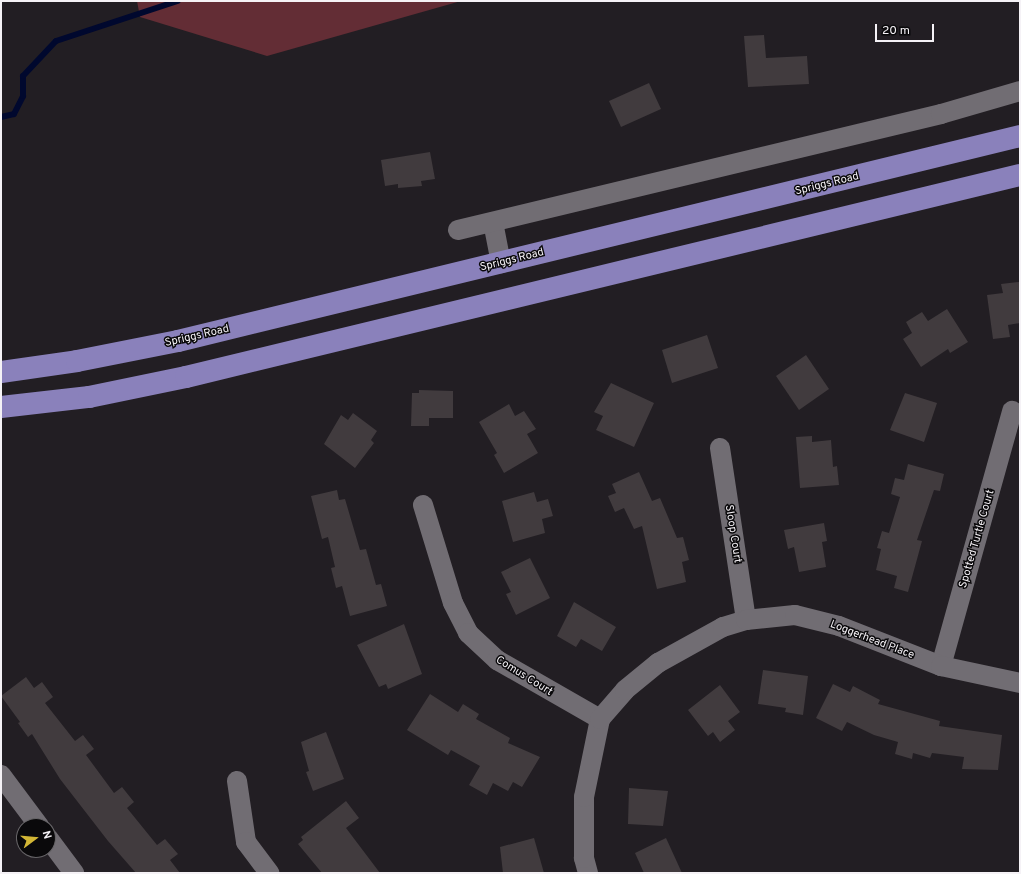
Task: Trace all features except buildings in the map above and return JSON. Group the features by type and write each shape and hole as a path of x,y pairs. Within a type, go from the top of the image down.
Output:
{"main road":[{"name":"Spriggs Road","path":"1,372 77,361 178,341 1020,136"},
{"path":"1,407 89,397 186,377 1020,175"}],"street":[{"path":"458,230 941,114 1020,91"},
{"path":"493,222 500,263"},
{"name":"Spotted Turtle Court","path":"941,666 1012,411"},
{"name":"Sloop Court","path":"720,448 746,620"},
{"name":"Comus Court","path":"422,505 452,603 468,633 497,660 600,719"},
{"name":"Loggerhead Place","path":"588,873 584,858 584,797 600,719 625,690 658,663 723,627 746,620 795,615 839,626 941,666 1020,683"},
{"path":"1,774 33,818"},
{"path":"237,781 246,842 269,873"},
{"path":"56,849 74,873"}],"shaded area":[{"path":"137,1 461,1 267,56 140,17"}],"waterway":[{"path":"1,117 14,114 23,96 23,76 56,41 178,1"}]}
